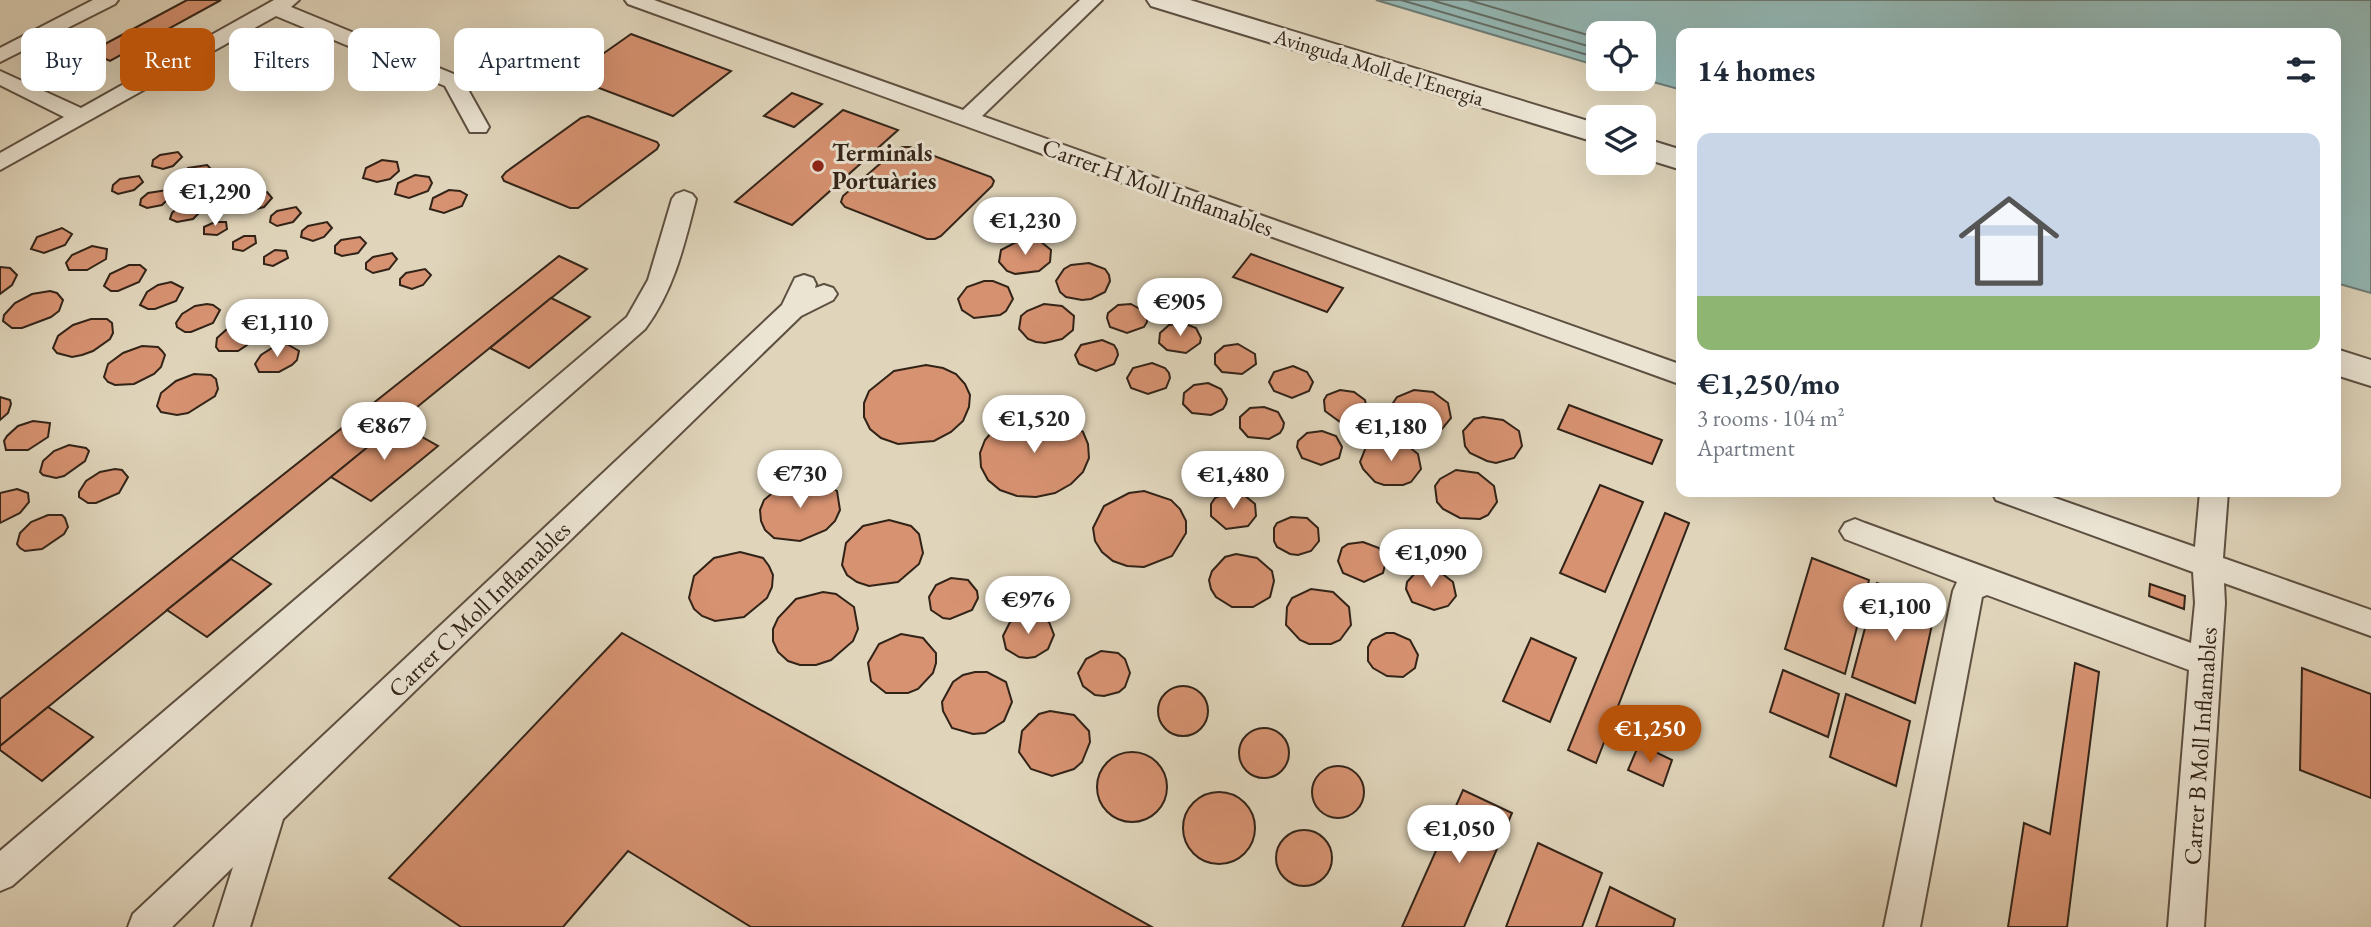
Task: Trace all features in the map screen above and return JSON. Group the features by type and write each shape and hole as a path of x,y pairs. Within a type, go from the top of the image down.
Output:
{"street":[{"name":"Avinguda Moll de l'Energia","path":"1161,0 1586,130"},
{"path":"1656,152 1676,158"},
{"path":"2341,364 2371,373"}],"lane":[{"path":"0,56 108,0"},
{"name":"Carrer H Moll Inflamables","path":"635,0 1676,373"},
{"path":"0,163 282,4 453,82 478,127"},
{"path":"966,119 1085,7"},
{"path":"0,76 81,117"},
{"path":"0,874 636,323 652,304 660,286 684,199"},
{"name":"Carrer C Moll Inflamables","path":"146,927 807,296"},
{"path":"2020,497 2371,622"},
{"name":"Carrer B Moll Inflamables","path":"2186,927 2206,662 2211,583 2208,564 2214,500"},
{"path":"1855,531 2206,662"},
{"path":"1902,927 1968,591 1973,585 1983,582 2000,585"},
{"path":"232,927 270,809"}],"water":[{"path":"1376,0 2371,0 2371,293 2341,284 2341,28 1676,28 1676,88 1656,83 1656,21 1586,21 1586,62"}],"building":[{"path":"187,0 221,0 170,28 135,28"},
{"path":"631,34 731,71 673,116 604,90 604,53"},
{"path":"120,36 120,56 110,61 106,59 106,43"},
{"path":"792,93 822,104 794,127 764,116"},
{"name":"Terminals Portuàries","path":"843,110 898,130 792,225 735,202"},
{"path":"588,116 659,145 578,208 570,208 504,181 502,177 506,172 581,118"},
{"path":"910,147 991,177 994,181 992,186 935,239 927,239 845,207 841,202 843,196 897,149"},
{"path":"178,152 182,157 173,166 163,169 152,166 153,160 160,155"},
{"path":"382,160 397,162 399,171 390,179 377,182 363,178 366,168"},
{"path":"207,165 212,170 207,176 193,182 182,179 181,176 188,168"},
{"path":"415,175 429,177 432,183 428,191 409,198 395,194 398,183"},
{"path":"139,176 143,182 134,190 118,194 112,191 113,185 120,179"},
{"path":"237,179 242,185 233,194 218,197 212,194 212,188 219,182"},
{"path":"167,190 171,196 162,205 147,208 140,205 141,199 148,193"},
{"path":"449,190 467,195 462,206 444,213 430,209 433,198"},
{"path":"267,192 272,198 264,207 248,211 241,208 242,201 249,196"},
{"path":"197,204 202,210 193,219 177,222 170,219 178,207"},
{"path":"296,207 301,213 293,222 277,226 270,222 271,216 277,211"},
{"path":"215,222 226,222 227,229 217,235 204,234 204,227"},
{"path":"327,222 332,228 324,237 313,241 301,237 302,231 308,226"},
{"path":"62,228 72,234 65,245 44,253 31,249 37,237"},
{"path":"244,236 255,236 256,243 243,251 233,249 233,242"},
{"path":"360,237 366,243 358,253 342,256 335,253 335,246 341,240"},
{"path":"1022,239 1040,241 1051,250 1050,262 1039,271 1015,274 1007,271 999,262 1001,250"},
{"path":"92,246 107,249 106,259 87,270 69,270 66,263 72,255"},
{"path":"275,250 286,251 288,258 273,266 264,264 264,257"},
{"path":"392,253 397,259 389,269 373,273 366,269 366,263 373,257"},
{"path":"1251,254 1343,288 1327,312 1233,277"},
{"path":"559,256 587,269 0,746 0,699"},
{"path":"1089,263 1105,269 1109,275 1110,281 1105,292 1091,299 1066,297 1060,292 1056,281 1064,269 1071,265"},
{"path":"129,265 140,265 146,270 139,282 118,291 111,291 104,286 110,274"},
{"path":"0,267 10,268 17,275 12,285 0,294"},
{"path":"425,269 431,275 423,285 412,289 400,285 400,279 406,273"},
{"path":"993,281 1008,287 1013,299 1006,311 1000,315 974,318 962,310 958,299 967,287"},
{"path":"171,282 183,288 176,301 155,309 140,305 147,292 158,285"},
{"path":"50,291 57,293 63,300 59,311 51,317 22,328 12,328 3,321 4,315 15,303 32,294"},
{"path":"551,298 590,317 529,368 490,348"},
{"path":"207,304 220,310 213,323 191,332 177,327 176,323 182,314 195,306"},
{"path":"1044,304 1062,306 1074,316 1073,330 1062,339 1036,342 1028,339 1019,329 1021,316"},
{"path":"1131,304 1147,313 1144,327 1127,333 1110,327 1108,313 1118,305"},
{"path":"91,319 107,319 112,323 113,333 110,339 82,355 72,357 57,353 53,348 58,336 73,325"},
{"path":"1183,323 1196,328 1201,338 1200,343 1186,353 1167,350 1159,343 1160,333 1169,325"},
{"path":"240,325 256,327 259,334 256,339 238,351 219,351 216,347 217,338 226,330"},
{"path":"1102,340 1114,345 1117,350 1114,364 1096,371 1079,364 1075,355 1081,345"},
{"path":"287,344 299,351 297,360 292,365 279,372 259,372 255,364 261,355 272,348"},
{"path":"1238,344 1255,354 1256,364 1242,374 1222,372 1215,364 1215,354 1224,346"},
{"path":"142,346 158,347 162,351 165,355 161,367 154,374 134,384 115,385 108,382 104,377 108,364 123,353"},
{"path":"1152,363 1165,368 1169,373 1166,388 1148,394 1131,388 1127,378 1133,368"},
{"path":"926,365 956,374 965,384 970,395 969,407 963,421 951,432 934,441 898,444 881,438 870,429 864,417 864,403 869,391 894,371"},
{"path":"1293,366 1307,372 1313,382 1309,391 1292,398 1274,391 1269,382 1274,372"},
{"path":"194,374 211,375 216,379 218,389 215,396 188,413 177,415 161,412 157,406 161,393 176,381"},
{"path":"1208,383 1221,389 1227,399 1226,404 1223,409 1211,415 1192,413 1183,404 1184,393 1194,385"},
{"path":"1340,390 1354,392 1365,400 1367,411 1359,420 1340,422 1325,411 1324,400 1327,395"},
{"path":"1414,390 1433,392 1448,403 1451,418 1442,429 1425,434 1415,432 1399,424 1394,418 1393,403 1397,397"},
{"path":"0,397 10,400 11,404 8,413 0,420"},
{"path":"1569,405 1662,440 1652,464 1558,429"},
{"path":"1264,407 1278,412 1284,423 1283,428 1269,439 1248,437 1240,428 1240,417 1250,408"},
{"path":"1041,413 1058,416 1083,432 1088,444 1089,458 1083,472 1071,484 1055,493 1036,497 1017,496 1000,490 988,480 981,467 980,453 985,440 995,428 1008,419"},
{"path":"1483,417 1503,420 1519,431 1522,446 1514,458 1496,463 1470,453 1465,446 1463,431 1474,419"},
{"path":"33,421 50,423 48,437 28,450 6,450 4,441 7,436 18,426"},
{"path":"397,423 438,446 371,501 331,477"},
{"path":"1322,431 1336,436 1342,447 1339,458 1321,465 1302,458 1297,447 1298,441 1307,433"},
{"path":"1383,439 1403,442 1418,454 1421,469 1411,482 1384,485 1375,482 1363,469 1360,462 1366,447"},
{"path":"69,445 89,451 85,461 64,476 56,478 43,475 40,472 43,461 54,451"},
{"path":"122,470 128,477 119,493 96,503 88,503 79,497 86,481 100,472"},
{"path":"1456,470 1478,473 1494,486 1497,502 1488,515 1480,519 1460,518 1443,509 1437,502 1435,486 1440,479"},
{"path":"807,478 819,480 837,491 840,510 835,521 826,530 800,541 774,538 765,530 761,521 760,510 764,500 783,484"},
{"path":"1600,485 1643,502 1605,592 1560,573"},
{"path":"17,489 28,493 29,502 20,513 0,523 0,493"},
{"path":"1144,491 1171,500 1180,509 1186,521 1186,533 1172,556 1144,567 1127,566 1113,561 1102,552 1095,541 1093,528 1104,506 1129,493"},
{"path":"1229,492 1244,495 1255,504 1256,516 1248,526 1226,529 1211,516 1211,504 1215,498"},
{"path":"1665,513 1689,523 1596,763 1568,750"},
{"path":"48,515 62,515 65,518 68,527 64,534 42,549 25,551 20,548 17,544 20,533 31,522"},
{"path":"1291,517 1307,518 1318,528 1319,541 1311,551 1298,555 1277,547 1274,528 1277,523"},
{"path":"889,520 911,526 919,534 923,553 919,564 898,582 869,586 857,582 847,575 842,565 846,543 863,526"},
{"path":"1363,542 1379,548 1386,561 1383,573 1364,582 1343,573 1338,561 1342,548 1348,544"},
{"path":"740,552 763,558 769,566 773,575 767,598 744,617 715,621 702,616 694,609 689,598 694,576 714,558"},
{"path":"1236,554 1257,558 1272,571 1274,581 1270,597 1253,607 1232,607 1216,597 1211,589 1209,580 1212,571 1225,557"},
{"path":"1812,558 1869,580 1845,674 1785,649"},
{"path":"231,559 271,584 207,637 167,610"},
{"path":"1424,569 1440,572 1453,582 1456,596 1448,606 1434,610 1412,602 1406,589 1407,582 1416,572"},
{"path":"951,578 968,580 977,591 978,598 972,610 950,619 931,610 929,597 936,585"},
{"path":"1877,583 1936,606 1915,703 1852,677"},
{"path":"2150,584 2185,596 2184,609 2149,596"},
{"path":"1311,589 1333,592 1349,607 1351,625 1340,640 1331,644 1309,644 1300,640 1286,625 1287,607 1292,598"},
{"path":"823,592 836,594 854,607 858,629 853,641 831,660 816,665 800,665 788,661 778,652 773,641 773,629 778,618 796,599"},
{"path":"1026,615 1035,615 1049,622 1054,635 1048,649 1035,657 1027,658 1019,657 1006,649 1003,636 1010,622"},
{"path":"622,633 1152,927 751,927 628,851 563,927 461,927 389,878"},
{"path":"1386,633 1394,633 1410,640 1418,655 1415,668 1403,677 1387,676 1373,668 1368,661 1368,647 1372,640"},
{"path":"901,634 923,638 936,653 936,663 933,673 918,689 908,693 886,693 871,681 868,663 879,644"},
{"path":"1531,638 1576,658 1550,722 1503,701"},
{"path":"1101,651 1118,653 1125,659 1130,673 1125,687 1119,692 1104,696 1095,695 1083,686 1078,673 1086,659"},
{"path":"2075,663 2099,672 2067,927 2008,927 2024,823 2050,834"},
{"path":"2302,668 2371,694 2371,798 2300,770"},
{"path":"1783,670 1839,694 1828,737 1770,712"},
{"path":"987,672 1006,682 1012,702 1004,721 985,733 973,734 952,728 943,711 942,702 953,682 963,675"},
{"path":"1183,686 1200,694 1208,711 1200,728 1183,736 1166,728 1158,711 1166,694"},
{"path":"1846,694 1910,721 1896,786 1830,757"},
{"path":"48,707 93,737 42,781 0,750 0,746"},
{"path":"1050,711 1074,715 1089,731 1090,742 1082,762 1074,769 1052,776 1031,769 1019,752 1022,731 1039,714"},
{"path":"1254,729 1274,729 1288,743 1288,763 1274,777 1254,777 1240,763 1240,743"},
{"path":"1639,744 1672,760 1663,786 1628,770"},
{"path":"1125,752 1139,752 1152,758 1161,767 1167,787 1165,800 1157,812 1139,822 1125,822 1112,816 1103,807 1097,794 1097,780 1103,767 1112,758"},
{"path":"1338,766 1357,773 1364,792 1357,811 1338,818 1319,811 1312,792 1319,773"},
{"path":"1463,790 1512,813 1464,927 1402,927"},
{"path":"1212,792 1226,792 1245,802 1255,821 1255,835 1245,854 1226,864 1212,864 1193,854 1183,835 1183,821 1193,802"},
{"path":"1304,830 1315,832 1324,838 1330,847 1330,869 1324,878 1315,884 1304,886 1293,884 1284,878 1278,869 1276,858 1278,847 1284,838 1293,832"},
{"path":"1538,843 1602,873 1582,927 1506,927"},
{"path":"1610,887 1675,919 1673,927 1596,927"}],"place":[{"name":"Terminals Portuàries","path":"818,166"}]}
